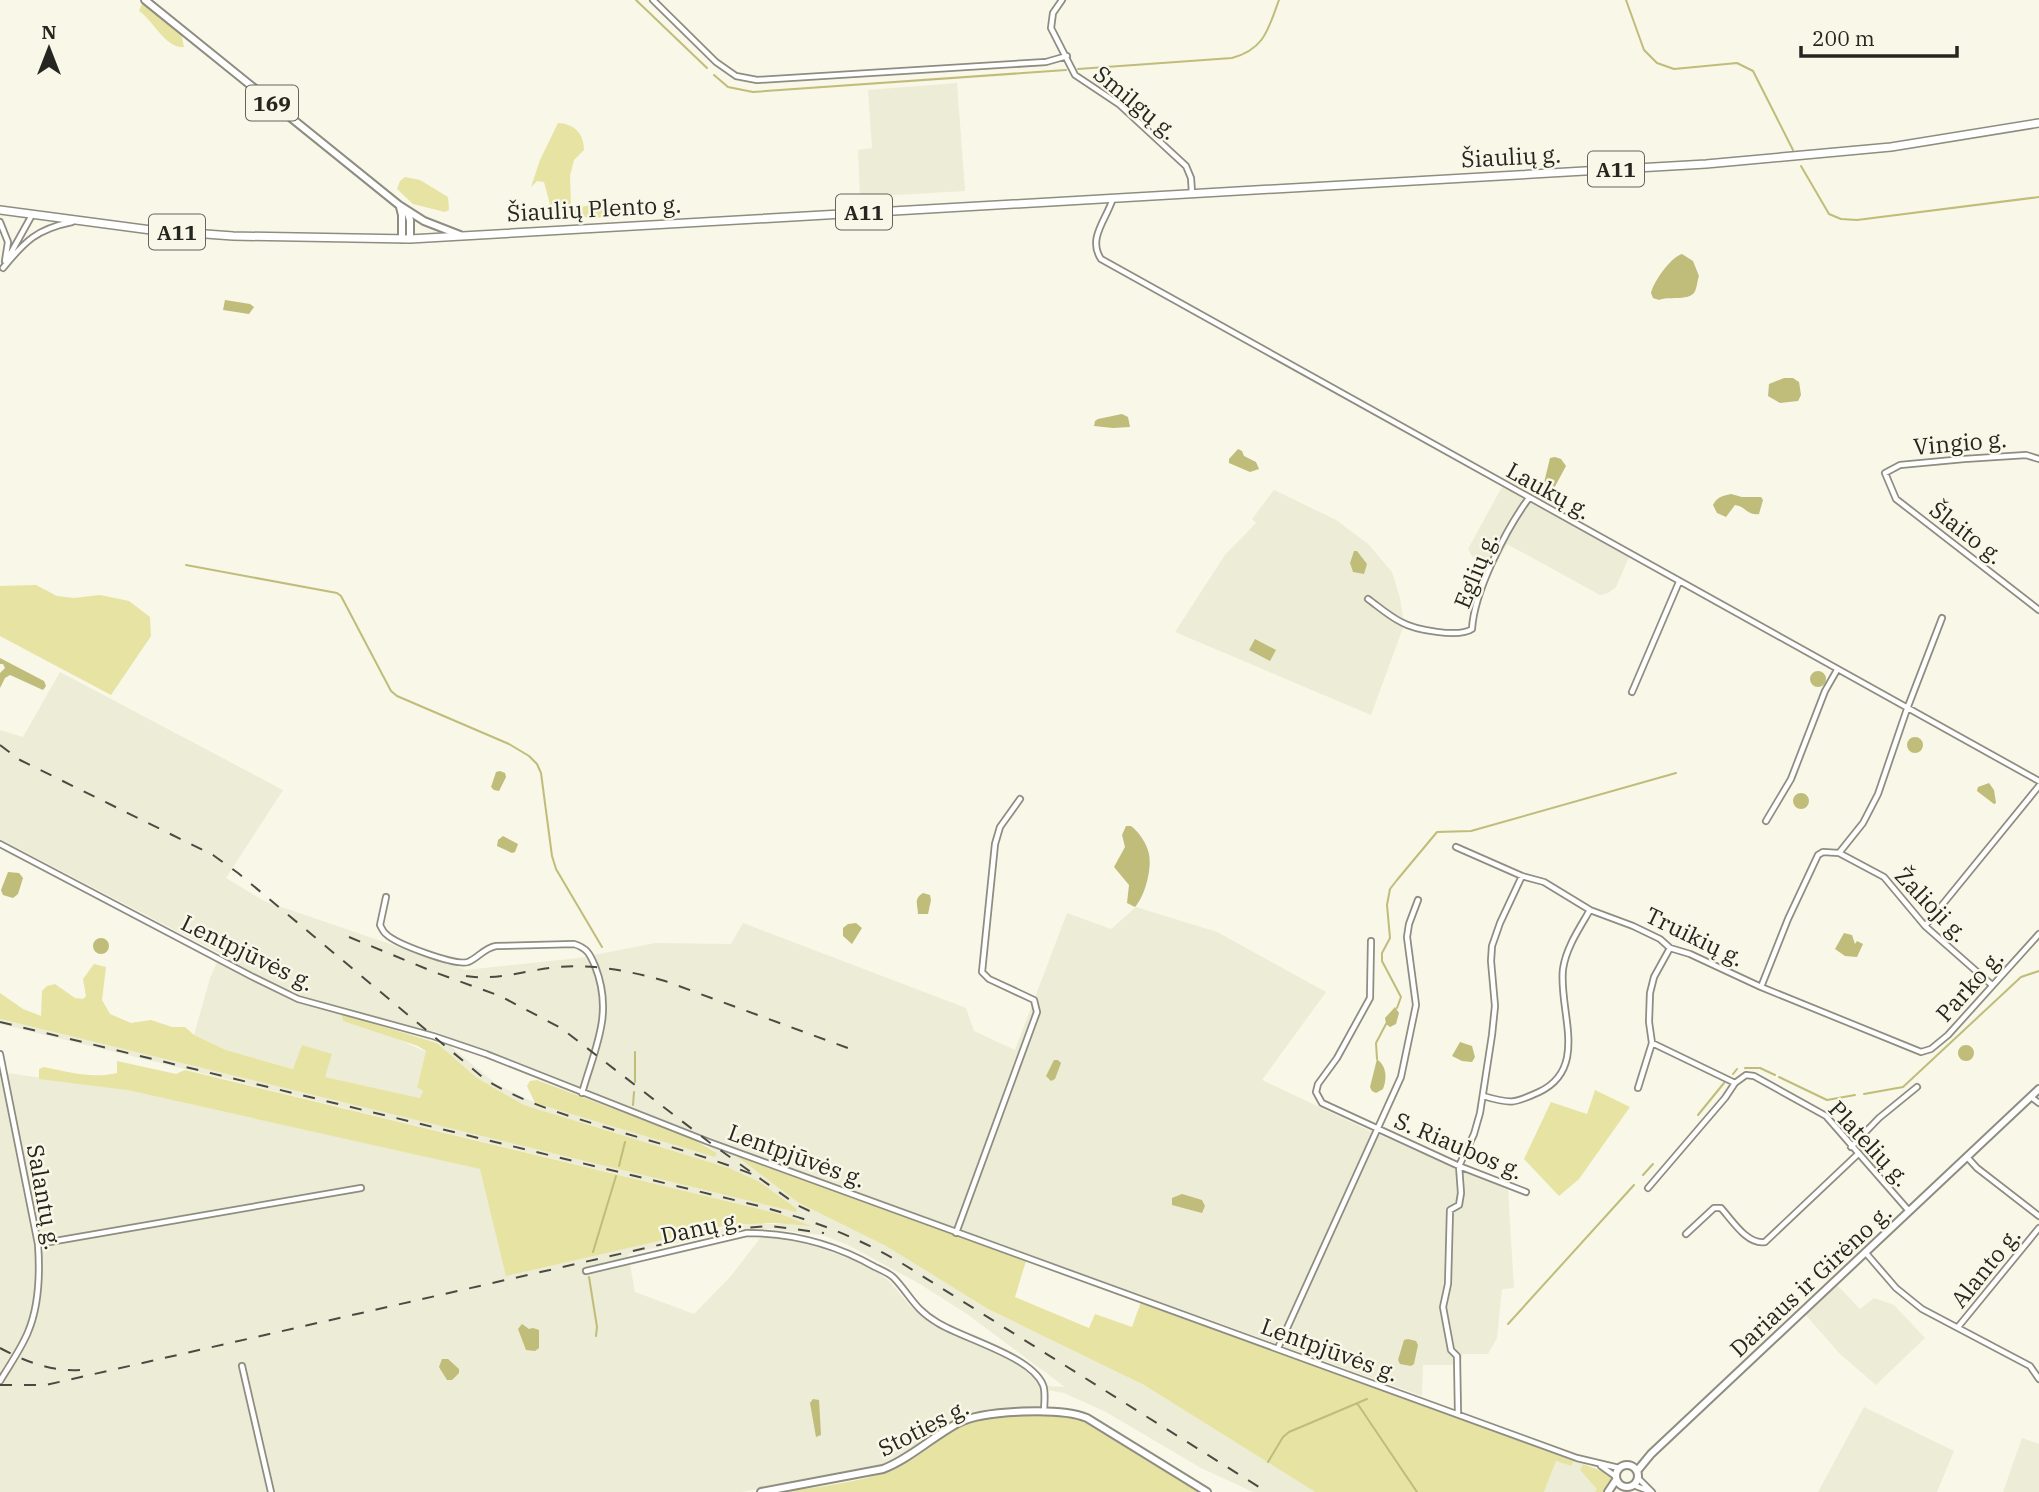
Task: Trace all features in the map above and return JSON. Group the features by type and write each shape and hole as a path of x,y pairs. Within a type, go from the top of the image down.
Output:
{"highway":[{"name":"Šiaulių g.","path":"1192,193 1784,158 1891,147 2039,123"},
{"name":"Šiaulių Plento g.","path":"0,210 233,236 406,239 1192,193"}],"main road":[{"name":"169","path":"145,0 399,205"},
{"path":"399,205 433,225 462,235"},
{"path":"399,205 406,239"},
{"path":"406,239 410,220 407,211"},
{"name":"Dariaus ir Girėno g.","path":"1610,1492 1635,1475 1649,1455 2039,1089"},
{"name":"Stoties g.","path":"761,1492 883,1469 901,1461 949,1428 974,1417 1044,1412 1068,1412 1087,1418 1208,1492"},
{"name":"Dariaus ir Girėno g.","path":"1610,1492 1619,1468 1625,1465 1635,1475"},
{"path":"1616,1478 1622,1486"}],"street":[{"path":"653,0 716,62 736,76 757,80 1046,62 1066,56"},
{"name":"Smilgų g.","path":"1062,0 1053,13 1051,28 1075,75 1120,105 1186,166 1191,178 1192,193"},
{"name":"Laukų g.","path":"1113,198 1097,234 1097,252 1101,259 2039,783"},
{"path":"1,271 32,214"},
{"path":"1,271 24,243 36,234 79,220"},
{"path":"0,222 8,242 1,271"},
{"name":"Vingio g.","path":"1885,473 1900,465 1985,457 2026,455 2039,459"},
{"name":"Šlaito g.","path":"1885,473 1896,499 2039,610"},
{"name":"Eglių g.","path":"1368,599 1402,624 1455,635 1465,634 1472,629 1477,600 1502,543 1517,514 1529,499"},
{"path":"1632,692 1679,582"},
{"path":"1761,987 1788,919 1818,855 1823,852 1839,853 1863,823 1878,794 1942,618"},
{"path":"1766,821 1791,779 1825,691 1837,670"},
{"path":"1925,926 2039,783"},
{"path":"956,1233 1037,1012 1034,1000 989,979 982,972 995,844 1000,828 1020,799"},
{"name":"Lentpjūvės g.","path":"0,844 298,999 433,1036 486,1054 582,1093 956,1233 1598,1464 1619,1468"},
{"name":"Truikių g.","path":"1456,848 1522,876 1544,881 1590,911 1633,926 1660,939 1670,948 1922,1052"},
{"name":"Žalioji g.","path":"1839,853 1884,877 1925,926 1992,985"},
{"path":"1458,1414 1457,1356 1451,1350 1443,1307 1448,1284 1450,1210 1459,1205 1459,1166 1474,1134 1483,1096 1495,1006 1490,961 1492,946 1522,876"},
{"path":"386,897 380,925 385,934 401,943 455,962 466,962 488,947 496,946 574,944 584,947 590,953 602,984 604,1014 582,1093"},
{"path":"1278,1349 1401,1077 1413,1022 1415,990 1407,937 1418,900"},
{"path":"1483,1096 1510,1103 1518,1102 1548,1088 1562,1071 1569,1051 1562,973 1573,939 1590,911"},
{"name":"Parko g.","path":"1922,1052 1931,1049 1948,1035 2039,934"},
{"name":"S. Riaubos g.","path":"1371,941 1370,998 1362,1016 1318,1084 1316,1092 1322,1103 1459,1166 1526,1192"},
{"path":"1638,1088 1652,1043 1649,1022 1650,993 1654,977 1670,948"},
{"name":"Platelių g.","path":"1652,1043 1735,1083 1746,1075 1754,1076 1817,1110 1835,1124 1851,1147 1909,1211"},
{"name":"Salantų g.","path":"0,1054 38,1244 39,1266 35,1307 28,1331 0,1381"},
{"path":"1648,1188 1735,1083"},
{"path":"1851,1147 1879,1118 1917,1087"},
{"path":"2031,1097 2039,1103"},
{"path":"1686,1234 1714,1208 1721,1208 1751,1240 1758,1243 1765,1241 1858,1154"},
{"path":"1967,1157 1977,1168 2039,1216"},
{"path":"38,1244 361,1188"},
{"name":"Alanto g.","path":"1958,1327 2039,1228"},
{"name":"Danų g.","path":"586,1271 747,1233 773,1233 816,1241 858,1257 892,1276 915,1307 927,1317 989,1345 1036,1374 1044,1387 1044,1412"},
{"path":"1865,1252 1896,1287 1922,1309 1998,1347 2029,1366 2039,1378"},
{"path":"242,1366 271,1492"},
{"name":"Lentpjūvės g.","path":"1598,1464 1616,1478"},
{"path":"1635,1475 1651,1492"}],"shaded area":[{"path":"142,4 181,34 184,47 171,44 166,39 139,11"},
{"path":"957,83 965,191 860,197 858,150 872,148 868,90"},
{"path":"558,123 574,128 584,144 584,150 574,160 570,176 571,205 575,208 600,203 616,209 614,215 590,218 559,211 551,208 544,182 537,181 531,187 540,160"},
{"path":"405,177 420,180 448,197 449,210 445,212 413,204 397,189"},
{"path":"1682,254 1693,261 1699,276 1694,293 1682,298 1653,298 1651,293 1659,276"},
{"path":"225,300 254,307 249,314 223,310"},
{"path":"1784,378 1793,378 1799,382 1801,395 1798,401 1780,403 1768,396 1769,384"},
{"path":"1122,414 1128,417 1130,427 1094,426 1098,419"},
{"path":"1238,449 1244,456 1256,462 1259,469 1250,472 1229,463 1229,459"},
{"path":"1550,458 1561,459 1566,466 1552,492 1547,492 1543,487"},
{"path":"1502,487 1629,557 1616,587 1600,595 1507,544 1496,564 1481,562 1472,556 1468,549"},
{"path":"1274,490 1336,520 1368,544 1392,572 1404,625 1371,715 1175,632 1225,555 1256,523 1252,519"},
{"path":"1731,494 1761,497 1763,500 1759,514 1752,514 1735,505 1726,517 1717,513 1713,505 1715,502 1720,497"},
{"path":"1354,551 1357,551 1367,564 1364,574 1353,572 1350,563"},
{"path":"36,585 57,596 74,598 100,595 129,601 150,617 151,636 111,695 0,636 0,586"},
{"path":"1255,639 1276,650 1270,661 1249,650"},
{"path":"0,658 44,681 46,686 43,690 10,675 5,678 0,688 0,673 5,668 0,664"},
{"path":"1818,671 1824,673 1824,685 1818,687 1812,685 1810,679 1812,673"},
{"path":"60,672 283,790 226,878 264,901 466,970 579,958 655,943 731,944 743,923 966,1008 974,1031 1015,1050 1067,913 1111,929 1136,907 1217,932 1326,992 1262,1080 1372,1132 1508,1189 1514,1288 1502,1289 1497,1338 1488,1354 1463,1354 1460,1365 1423,1365 1422,1396 882,1202 433,1031 429,1040 343,1014 426,1052 417,1086 423,1091 420,1098 325,1077 302,1045 294,1069 226,1050 194,1035 210,978 221,954 0,839 0,730 23,737"},
{"path":"1912,737 1918,737 1923,745 1921,751 1912,753 1907,748 1907,742"},
{"path":"496,772 505,773 506,777 499,791 491,787"},
{"path":"1989,783 1994,790 1994,804 1977,791 1978,787"},
{"path":"1801,793 1807,795 1807,807 1801,809 1795,807 1793,801 1795,795"},
{"path":"1126,826 1131,826 1140,835 1149,854 1147,882 1135,907 1127,903 1129,885 1114,867 1125,847 1122,835"},
{"path":"503,836 518,844 515,852 497,846 498,840"},
{"path":"8,872 19,873 23,878 18,894 13,898 3,895 1,890"},
{"path":"923,893 930,895 928,914 918,914 917,900"},
{"path":"856,923 862,928 852,944 843,936 843,928"},
{"path":"1844,933 1852,935 1855,944 1857,941 1863,944 1857,957 1845,956 1835,949"},
{"path":"98,938 104,938 109,946 107,952 98,954 93,949 93,943"},
{"path":"94,964 106,967 102,1000 110,1014 131,1023 151,1020 172,1027 185,1027 194,1035 226,1050 293,1069 302,1045 332,1054 325,1077 420,1098 423,1091 417,1087 426,1051 343,1021 342,1014 437,1043 477,1078 524,1105 729,1168 758,1181 797,1209 796,1212 0,1019 0,993 23,1009 41,1016 42,991 47,986 55,984 75,998 83,999 86,996 83,979"},
{"path":"1395,1007 1399,1013 1396,1024 1390,1027 1385,1018"},
{"path":"0,1019 796,1211 758,1181 729,1168 524,1105 477,1078 437,1043 450,1046 496,1084 535,1103 717,1153 706,1145 732,1153 799,1203 886,1246 988,1309 1144,1385 1315,1492 1253,1492 1201,1468 1106,1412 1064,1393 1047,1390 1046,1386 1065,1387 967,1314 920,1284 848,1245 822,1235 771,1229 732,1231 628,1254 635,1292 694,1314 731,1276 761,1237 811,1245 869,1266 889,1281 910,1306 939,1328 1003,1356 1021,1367 1040,1384 1043,1408 973,1413 881,1465 742,1492 0,1492 0,1072 127,1090 481,1169 687,1234 749,1224 791,1224 747,1206 0,1024"},
{"path":"1460,1042 1472,1046 1475,1057 1472,1062 1452,1056"},
{"path":"1966,1045 1972,1047 1972,1059 1966,1061 1960,1059 1958,1053 1960,1047"},
{"path":"1377,1059 1383,1066 1385,1077 1383,1089 1376,1093 1370,1087"},
{"path":"1054,1060 1061,1063 1055,1079 1051,1081 1046,1076"},
{"path":"117,1061 176,1074 185,1070 747,1206 783,1215 811,1226 774,1223 729,1225 506,1276 480,1169 127,1090 39,1079 39,1069 44,1067 90,1075 117,1073"},
{"path":"537,1080 693,1139 717,1153 715,1157 535,1103 527,1086 530,1081"},
{"path":"1595,1090 1630,1107 1579,1179 1559,1196 1524,1159 1551,1102 1587,1114"},
{"path":"732,1153 1026,1261 1015,1297 1089,1328 1095,1314 1132,1327 1141,1302 1574,1461 1571,1466 1556,1461 1544,1492 1315,1492 1144,1385 988,1309 886,1246 799,1203"},
{"path":"1182,1194 1202,1200 1205,1206 1202,1213 1172,1205 1172,1198"},
{"path":"1836,1284 1860,1309 1874,1298 1894,1305 1925,1338 1876,1385 1840,1354 1804,1313"},
{"path":"522,1324 529,1329 539,1330 539,1348 535,1351 526,1350 518,1329"},
{"path":"1404,1340 1416,1341 1418,1345 1414,1364 1411,1366 1400,1364 1398,1360"},
{"path":"442,1359 448,1359 459,1369 459,1373 452,1380 447,1380 439,1367"},
{"path":"813,1399 819,1400 821,1435 816,1437 810,1403"},
{"path":"1864,1407 1954,1451 1937,1492 1818,1492"},
{"path":"1063,1414 1084,1420 1200,1492 785,1492 851,1481 890,1471 954,1431 974,1422 999,1417"},
{"path":"2022,1438 2039,1444 2039,1492 2003,1492"},
{"path":"1556,1461 1571,1466 1574,1461 1583,1464 1580,1470 1598,1489 1595,1492 1544,1492"},
{"path":"1583,1464 1610,1474 1612,1481 1604,1492 1595,1492 1597,1489 1580,1470"}],"waterway":[{"path":"636,0 707,68"},
{"path":"1078,69 1232,58 1252,49 1264,36 1279,0"},
{"path":"1626,0 1644,50 1657,63 1674,69 1737,63 1753,71 1793,150"},
{"path":"714,75 728,87 753,92 1066,70"},
{"path":"1801,166 1829,214 1841,219 1857,220 2039,197"},
{"path":"186,565 337,593 391,691 397,696 509,744 529,756 541,773 556,869 602,947"},
{"path":"1397,1008 1401,997 1382,961 1382,953 1390,938 1387,905 1390,889 1437,832 1471,831 1676,773"},
{"path":"1864,1094 1903,1087 2021,977 2039,971"},
{"path":"1377,1059 1376,1043 1386,1024"},
{"path":"635,1052 635,1082"},
{"path":"1745,1068 1760,1068 1775,1075"},
{"path":"1733,1074 1737,1069"},
{"path":"1779,1077 1827,1100 1855,1095"},
{"path":"1698,1115 1724,1083"},
{"path":"633,1105 634,1092"},
{"path":"619,1166 625,1142"},
{"path":"1643,1175 1653,1164"},
{"path":"593,1252 616,1176"},
{"path":"1508,1324 1634,1185"},
{"path":"589,1277 596,1336"},
{"path":"1268,1462 1289,1432 1367,1399"},
{"path":"1357,1403 1417,1492"}],"railway":[{"path":"0,745 20,760 213,855 486,1080 547,1108 759,1177"},
{"path":"349,937 500,996 561,1028 709,1142 797,1205 818,1215"},
{"path":"466,976 500,976 571,966 625,971 665,981 856,1051"},
{"path":"0,1022 759,1206 816,1223 903,1264 1267,1492"},
{"path":"0,1385 46,1385 729,1229 771,1226 824,1233"},
{"path":"0,1348 38,1365 80,1370"}]}
